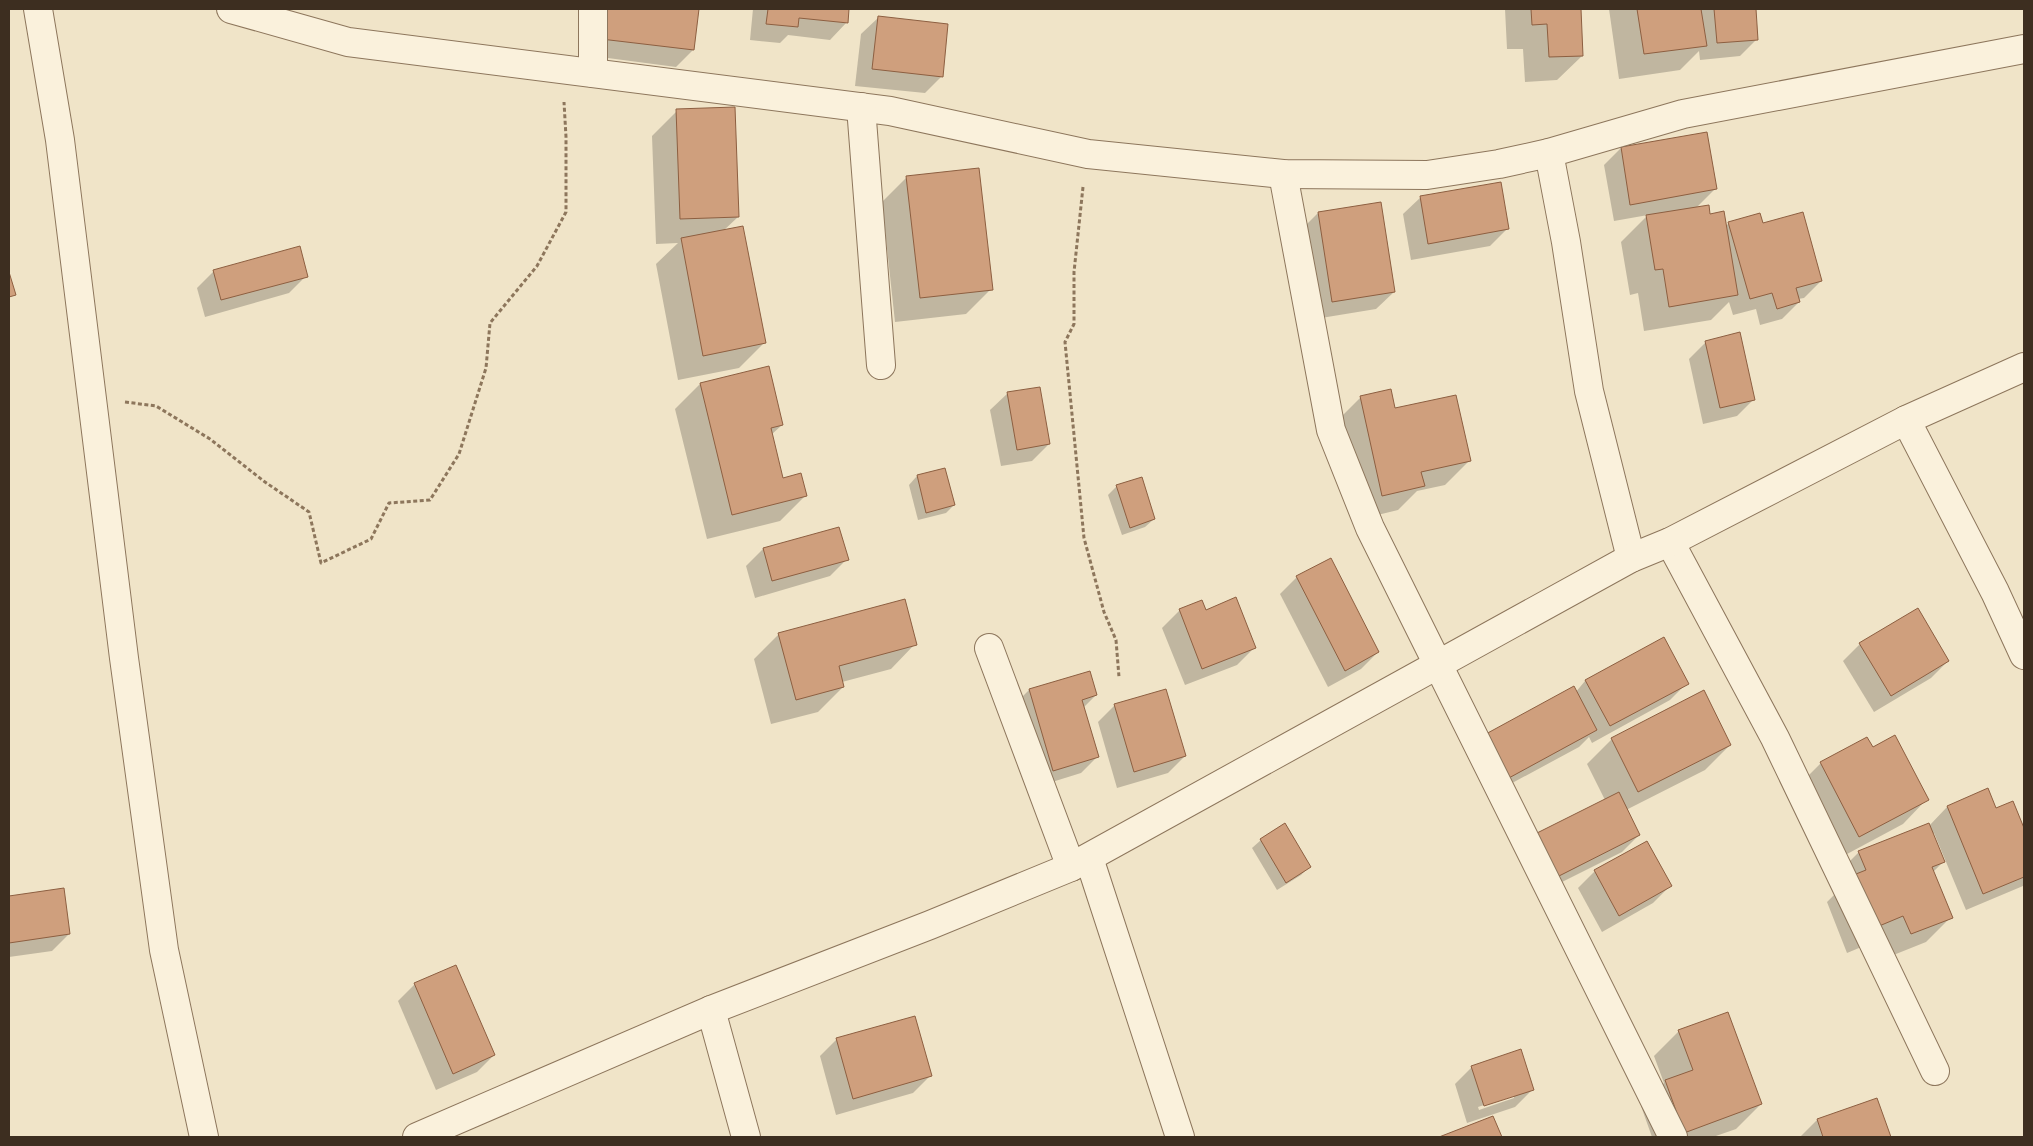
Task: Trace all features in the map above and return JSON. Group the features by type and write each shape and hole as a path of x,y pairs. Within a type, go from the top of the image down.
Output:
{"street":[{"path":"38,9 60,140 125,668 164,950 204,1137"},
{"path":"231,9 348,42 890,111 1088,154 1283,174 1427,175 1499,164 1549,153 1683,114 2024,49"},
{"path":"593,9 593,73"},
{"path":"861,107 881,365"},
{"path":"1549,153 1566,242 1589,391 1631,558"},
{"path":"1283,174 1330,430 1370,528 1673,1137"},
{"path":"417,1137 711,1010 939,921 1080,862 1631,558 1670,542 1906,420 2024,367"},
{"path":"1906,420 2024,655"},
{"path":"1670,542 1775,738 1935,1071"},
{"path":"989,648 1080,862 1113,928 1180,1137"},
{"path":"711,1010 746,1137"}],"path":[{"path":"92,398 156,406 210,439 265,482 309,512 321,562 371,539 389,503 430,500 458,454 486,368 490,322 537,266 566,212 564,97"},
{"path":"1088,154 1074,272 1074,324 1065,342 1084,538 1104,612 1116,640 1118,677"}],"building":[{"path":"605,9 699,9 694,50 601,39"},
{"path":"768,9 849,9 848,23 799,18 798,27 766,24"},
{"path":"1531,9 1581,9 1583,56 1549,57 1547,24 1532,25"},
{"path":"1637,9 1701,9 1707,46 1644,54"},
{"path":"1714,9 1756,9 1758,40 1717,43"},
{"path":"878,16 948,24 943,77 872,69"},
{"path":"735,107 739,217 680,219 676,109"},
{"path":"1707,132 1717,189 1630,205 1621,147"},
{"path":"979,168 993,290 920,298 906,176"},
{"path":"1501,182 1509,229 1428,244 1420,196"},
{"path":"1381,202 1395,292 1332,302 1318,212"},
{"path":"1709,205 1710,214 1724,211 1738,295 1669,307 1663,269 1655,270 1646,215"},
{"path":"1803,212 1822,281 1796,288 1800,302 1777,309 1772,293 1750,299 1728,222 1760,213 1763,223"},
{"path":"743,226 766,343 703,356 681,238"},
{"path":"300,246 308,277 221,300 213,270"},
{"path":"9,272 16,295 9,297"},
{"path":"1740,332 1755,400 1720,408 1705,341"},
{"path":"769,366 783,425 771,428 783,478 801,473 807,496 732,515 700,383"},
{"path":"1040,387 1050,444 1017,450 1007,392"},
{"path":"1391,389 1395,408 1456,395 1471,461 1421,472 1425,486 1382,496 1360,396"},
{"path":"945,468 955,505 926,513 917,475"},
{"path":"1142,477 1155,519 1130,528 1116,485"},
{"path":"839,527 849,560 772,581 763,548"},
{"path":"1331,558 1379,652 1345,671 1296,576"},
{"path":"1236,597 1256,648 1202,669 1179,609 1202,600 1206,610"},
{"path":"905,599 917,645 839,666 844,687 796,700 778,633"},
{"path":"1918,608 1949,661 1891,696 1859,643"},
{"path":"1664,637 1689,684 1610,726 1585,680"},
{"path":"1090,671 1097,695 1082,700 1099,757 1053,771 1029,689"},
{"path":"1574,686 1597,730 1507,779 1484,735"},
{"path":"1166,689 1186,756 1134,772 1114,704"},
{"path":"1704,690 1731,745 1638,792 1611,738"},
{"path":"1895,735 1929,800 1859,837 1820,762 1867,737 1873,747"},
{"path":"1988,788 1996,808 2013,801 2024,828 2024,877 1983,894 1947,806"},
{"path":"1619,792 1640,835 1557,877 1535,834"},
{"path":"1285,823 1311,867 1286,883 1260,839"},
{"path":"1929,823 1945,862 1932,867 1953,918 1911,934 1903,916 1872,929 1851,876 1866,870 1858,851"},
{"path":"1647,841 1672,886 1619,916 1594,870"},
{"path":"64,888 70,934 9,943 9,896"},
{"path":"456,965 495,1055 453,1074 414,983"},
{"path":"1728,1012 1762,1104 1684,1133 1665,1080 1693,1070 1678,1030"},
{"path":"915,1016 932,1076 853,1099 836,1038"},
{"path":"1521,1049 1534,1090 1484,1106 1471,1066"},
{"path":"1877,1098 1891,1137 1823,1137 1817,1119"},
{"path":"1493,1116 1502,1137 1439,1137"}]}
